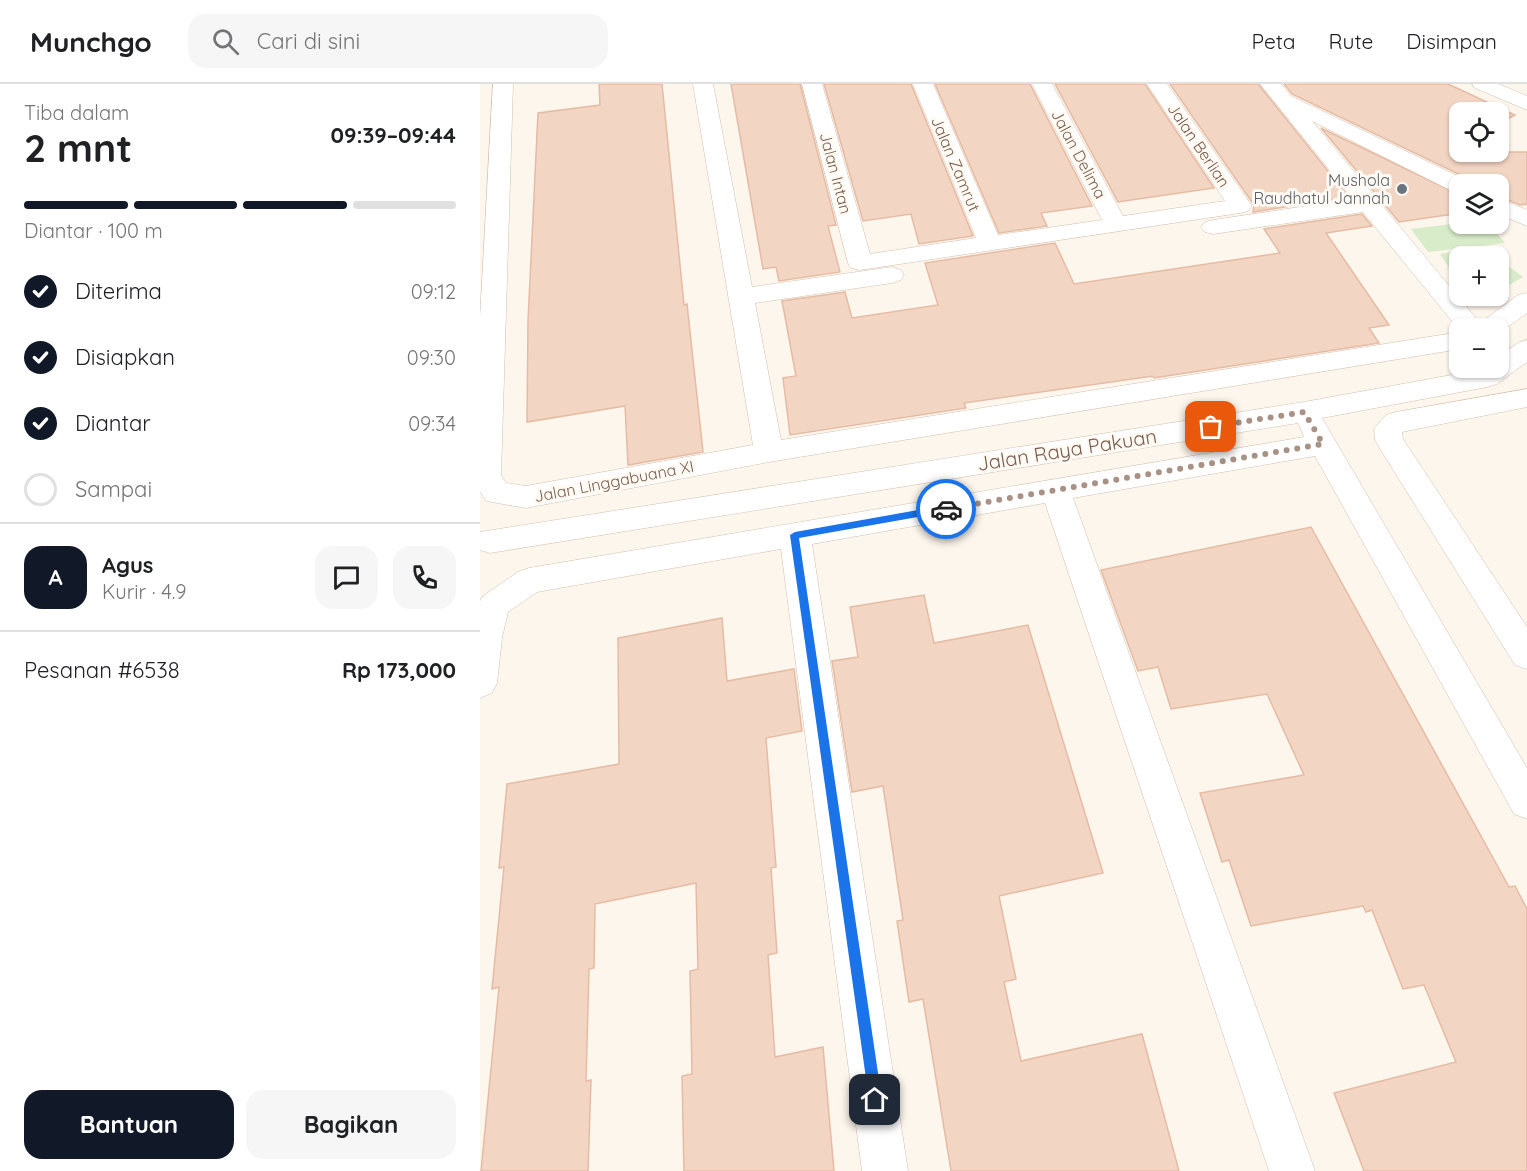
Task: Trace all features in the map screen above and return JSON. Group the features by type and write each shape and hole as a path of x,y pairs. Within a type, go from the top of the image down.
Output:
{"street":[{"name":"Jalan Linggabuana XI","path":"503,84 486,476 497,493 526,498 769,453 1449,342"},
{"path":"703,84 769,453"},
{"name":"Jalan Intan","path":"812,84 860,263 990,244"},
{"name":"Jalan Zamrut","path":"923,84 990,244"},
{"name":"Jalan Delima","path":"1042,84 1116,225"},
{"name":"Jalan Berlian","path":"1116,225 1240,206 1157,84"},
{"path":"1482,84 1527,104"},
{"path":"1275,91 1449,180"},
{"path":"1275,91 1463,318"},
{"path":"740,297 1367,204"},
{"path":"1509,210 1527,219"},
{"path":"990,244 1116,225"},
{"path":"1504,318 1527,301"},
{"name":"Jalan Raya Pakuan","path":"483,544 1304,412 1487,378 1527,349"},
{"path":"1527,398 1396,422 1388,429 1389,440 1527,655"},
{"path":"1304,412 1527,802"},
{"path":"480,683 485,638 494,605 529,581 1323,444"},
{"path":"1055,490 1292,1171"},
{"path":"795,535 885,1171"}],"green space":[{"path":"1449,224 1449,234 1497,234 1505,243 1449,246 1449,250 1428,252 1411,229"},
{"path":"1449,252 1449,268 1440,254"},
{"path":"1509,266 1523,277 1509,285"}],"building":[{"path":"599,84 662,84 684,305 687,304 703,452 628,465 625,406 527,422 528,321 538,113 600,105"},
{"path":"731,84 800,84 836,225 828,226 840,272 779,281 776,267 763,269"},
{"path":"824,84 911,84 973,236 919,244 911,214 863,221"},
{"path":"935,84 1030,84 1092,206 1041,213 1047,226 999,233"},
{"path":"1055,84 1145,84 1214,188 1118,202"},
{"path":"1170,84 1258,84 1349,197 1253,212 1254,205"},
{"path":"1284,84 1448,84 1487,102 1449,102 1449,162 1509,162 1509,152 1527,152 1527,204 1520,205 1509,200 1509,174 1459,174 1292,94"},
{"path":"1321,128 1449,190 1449,215 1399,222"},
{"path":"1362,214 1372,226 1326,233 1389,325 1369,328 1379,343 1154,378 1153,376 964,403 966,408 790,435 783,378 796,376 782,301 845,292 852,318 938,305 925,263 1055,243 1074,284 1280,253 1264,229"},
{"path":"1311,527 1509,887 1515,886 1527,909 1527,1171 1364,1171 1334,1093 1456,1062 1424,985 1403,989 1372,910 1366,912 1363,906 1251,926 1229,860 1222,862 1200,793 1304,775 1267,694 1171,709 1158,667 1138,671 1101,570"},
{"path":"924,595 934,643 1028,625 1103,873 999,896 1016,979 1004,982 1021,1061 1142,1034 1179,1171 951,1171 923,999 909,1002 897,921 903,920 883,786 852,792 832,661 858,657 850,607"},
{"path":"722,618 727,681 794,669 802,731 766,738 776,867 771,868 777,953 768,955 775,1057 823,1047 834,1171 684,1171 682,1076 692,1074 690,971 698,969 696,883 595,904 594,968 589,969 586,1081 591,1080 588,1171 481,1171 499,987 492,989 504,867 499,868 507,784 619,764 618,638"}],"way so far":[{"path":"946,509 1323,444 1304,412 1211,427"}],"place":[{"name":"Mushola Raudhatul Jannah","path":"1402,189"}],"route":[{"path":"875,1100 795,535 946,509"}]}
